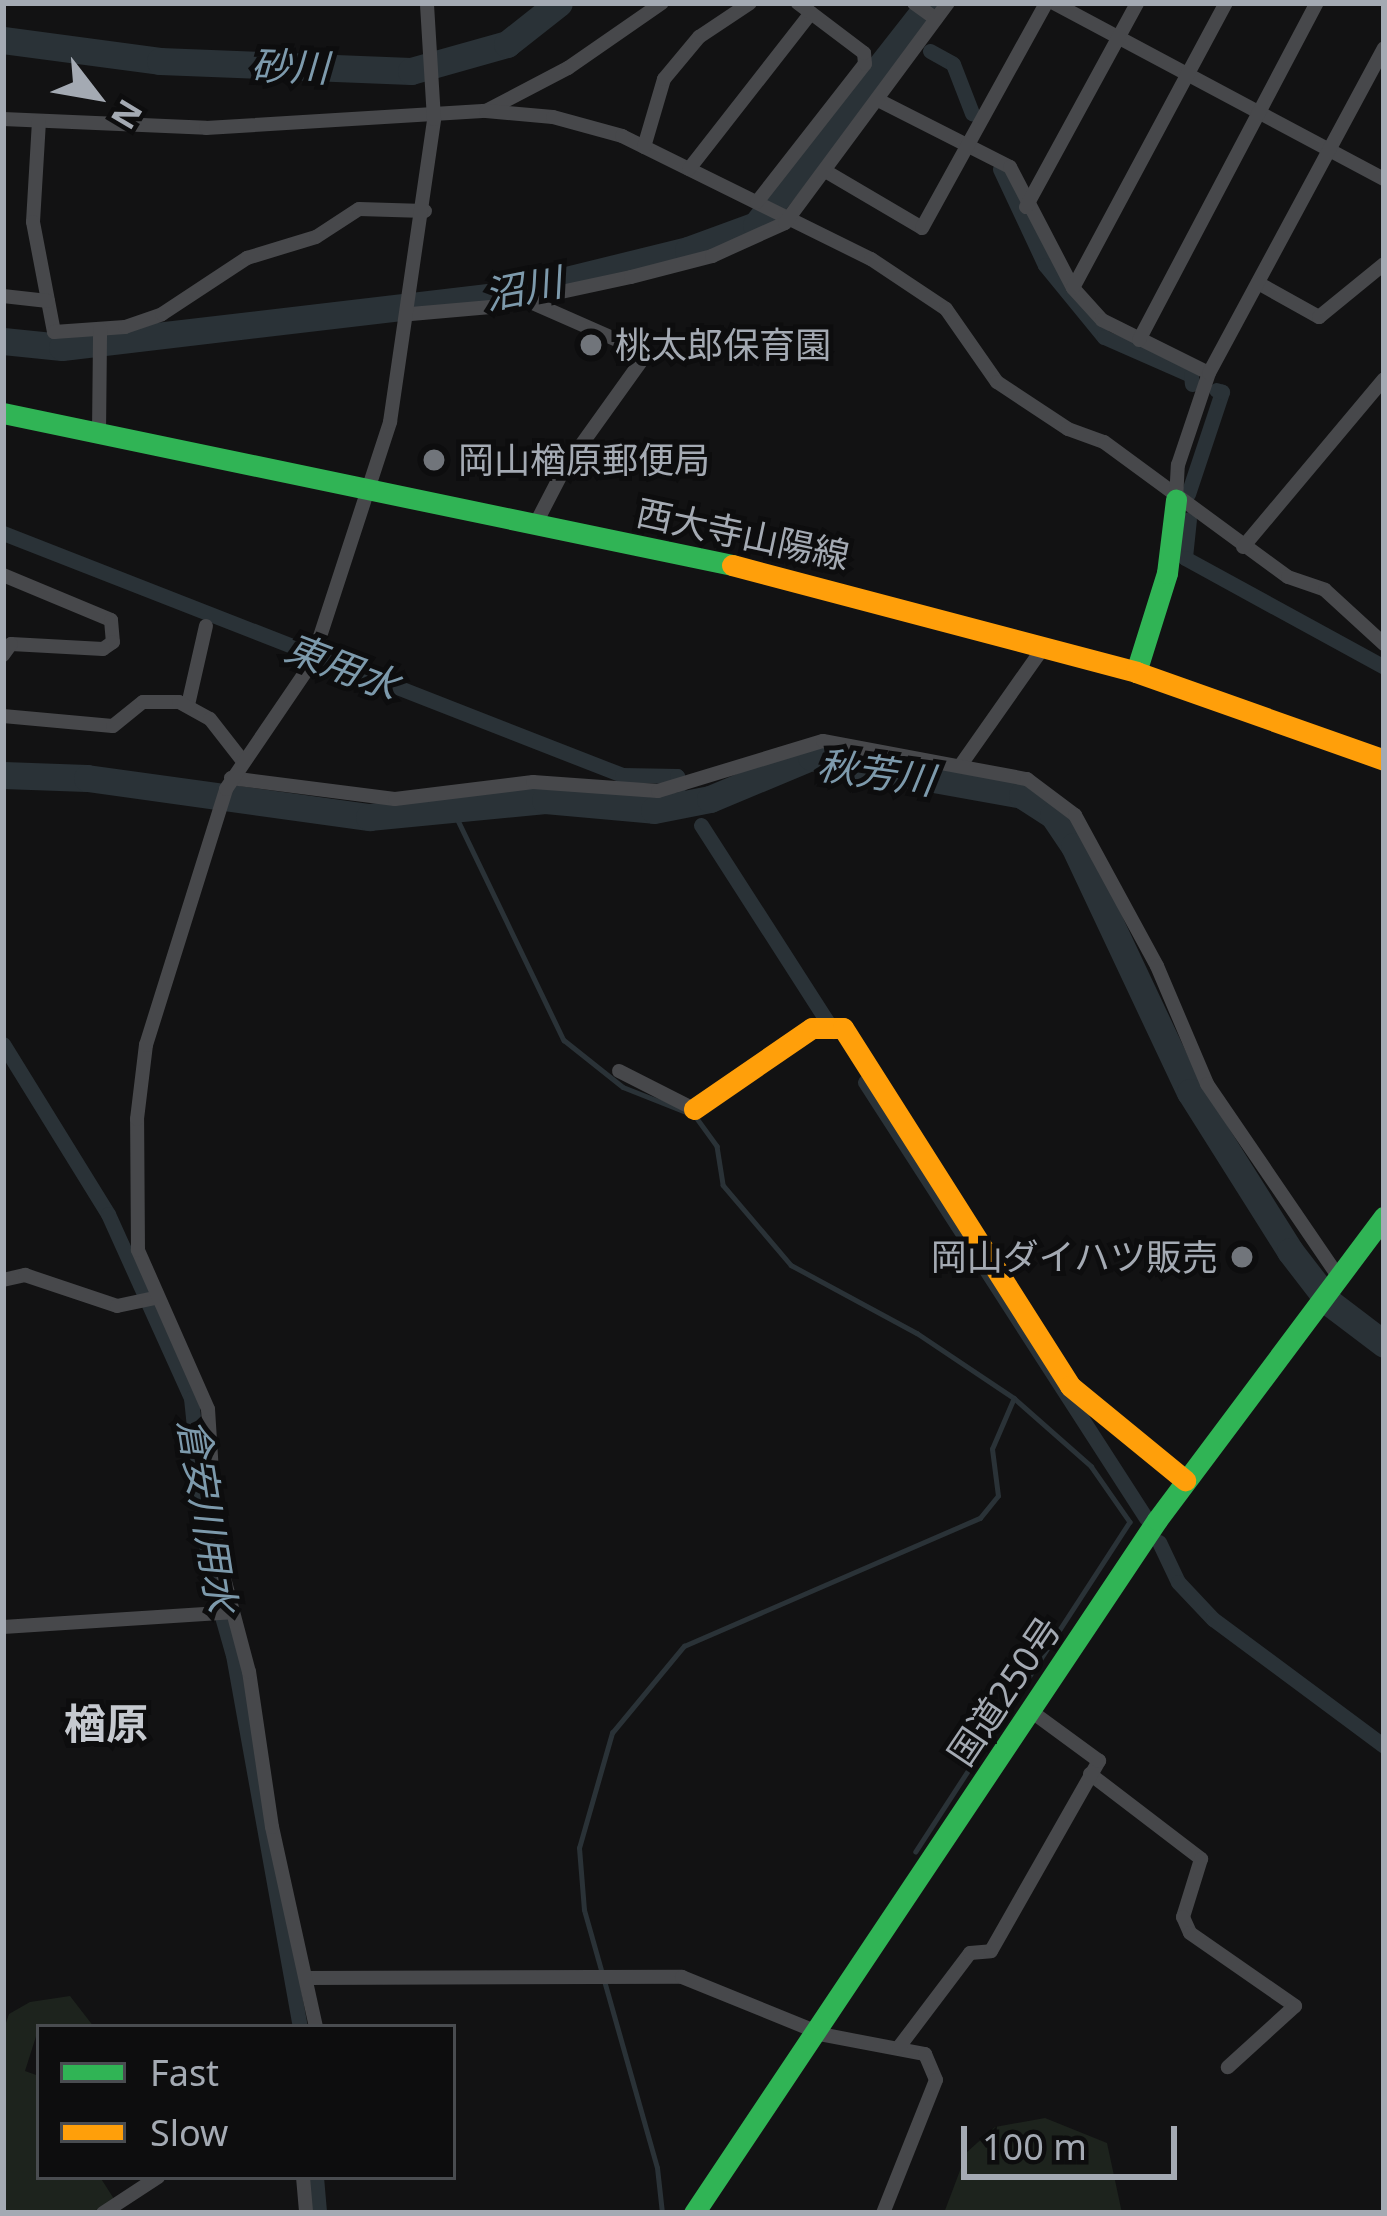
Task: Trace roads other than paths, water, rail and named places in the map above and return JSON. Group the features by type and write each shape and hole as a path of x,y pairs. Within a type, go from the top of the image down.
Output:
{"main road":[{"name":"西大寺山陽線","path":"3,413 832,586 1136,672 1384,760"},
{"path":"1136,672 1167,573 1176,500"},
{"path":"694,1109 812,1028 843,1028 1070,1386 1185,1480"},
{"name":"国道250号","path":"694,2213 1185,1480 1384,1217"}],"street":[{"path":"315,2024 224,1614 208,1409 148,1301 136,1228 141,1072 229,784 242,760 284,713 313,658 370,488 411,314 425,211 434,113 427,3"},
{"path":"486,111 568,68 662,3"},
{"path":"644,147 664,80 698,38 749,3"},
{"path":"757,202 866,64 864,53 798,3"},
{"path":"914,3 936,20"},
{"path":"411,314 526,300 712,256 794,218 948,3"},
{"path":"827,172 922,228 1050,3 1384,179"},
{"path":"1026,208 1137,3"},
{"path":"1073,288 1226,3"},
{"path":"1139,340 1317,3"},
{"path":"689,169 812,13"},
{"path":"1176,500 1178,465 1209,373 1384,48"},
{"path":"878,100 1010,167 1026,208 1073,288 1102,320 1209,373"},
{"path":"3,119 206,128 486,111 553,117 644,147 794,218 946,309 997,382 1068,429 1104,442 1243,547 1325,590 1384,644"},
{"path":"39,121 32,209 54,332 100,329 162,314 247,258 316,237 359,209 425,211"},
{"path":"1258,283 1319,316 1384,264"},
{"path":"3,287 3,296 48,301"},
{"path":"526,300 647,353 563,469 536,523"},
{"path":"99,433 100,329"},
{"path":"1243,547 1384,379"},
{"path":"3,575 103,615 113,642 103,649 11,644 3,655"},
{"path":"188,705 206,626"},
{"path":"960,766 1045,645"},
{"path":"3,716 113,726 142,702 188,705 242,760"},
{"path":"229,784 395,799 533,782 658,791 823,741 1027,779 1075,815 1157,966 1207,1084 1335,1279"},
{"path":"619,1071 694,1109"},
{"path":"3,1280 26,1275 117,1306 148,1301"},
{"path":"3,1627 224,1614"},
{"path":"898,2047 970,1953 991,1952 1099,1761 1031,1711"},
{"path":"1090,1774 1201,1859 1183,1917 1190,1933 1295,2006 1228,2067"},
{"path":"306,1978 696,1979 816,2031 930,2056 936,2080 883,2213"},
{"path":"103,2213 153,2180"},
{"path":"303,2180 306,2213"}],"waterway":[{"name":"砂川","path":"3,40 160,61 411,71 507,44 559,3"},
{"name":"沼川","path":"3,341 62,347 505,295 688,250 756,225 930,3"},
{"name":"東用水","path":"930,51 953,64 972,113"},
{"name":"東用水","path":"1000,169 1045,265 1104,337 1191,375 1192,384"},
{"name":"東用水","path":"1188,494 1222,392 1216,390"},
{"name":"東用水","path":"1189,519 1185,558 1384,667"},
{"name":"東用水","path":"3,533 622,775 677,776 680,784"},
{"name":"秋芳川","path":"3,775 87,778 369,817 545,800 654,810 710,799 811,757 1022,795 1053,815 1074,846 1190,1092 1290,1251 1330,1303 1384,1344"},
{"path":"455,814 564,1040 623,1087 686,1112"},
{"path":"701,825 833,1031"},
{"name":"倉安川用水","path":"3,1044 108,1214 191,1398 209,1571 233,1655 299,2024"},
{"path":"865,1082 1146,1518"},
{"path":"696,1117 717,1146 723,1185 791,1265 917,1333 1014,1398 1091,1466 1130,1522 916,1852"},
{"path":"662,2213 657,2168 584,1910 579,1848 612,1733 684,1646 980,1518 998,1496 992,1449 1013,1400"},
{"path":"1159,1542 1178,1582 1213,1619 1384,1746"},
{"name":"倉安川用水","path":"316,2180 319,2213"}],"place":[{"name":"桃太郎保育園","path":"591,345"},
{"name":"岡山楢原郵便局","path":"434,460"},
{"name":"岡山ダイハツ販売","path":"1242,1257"}],"district":[{"name":"楢原","path":"106,1723"}]}
